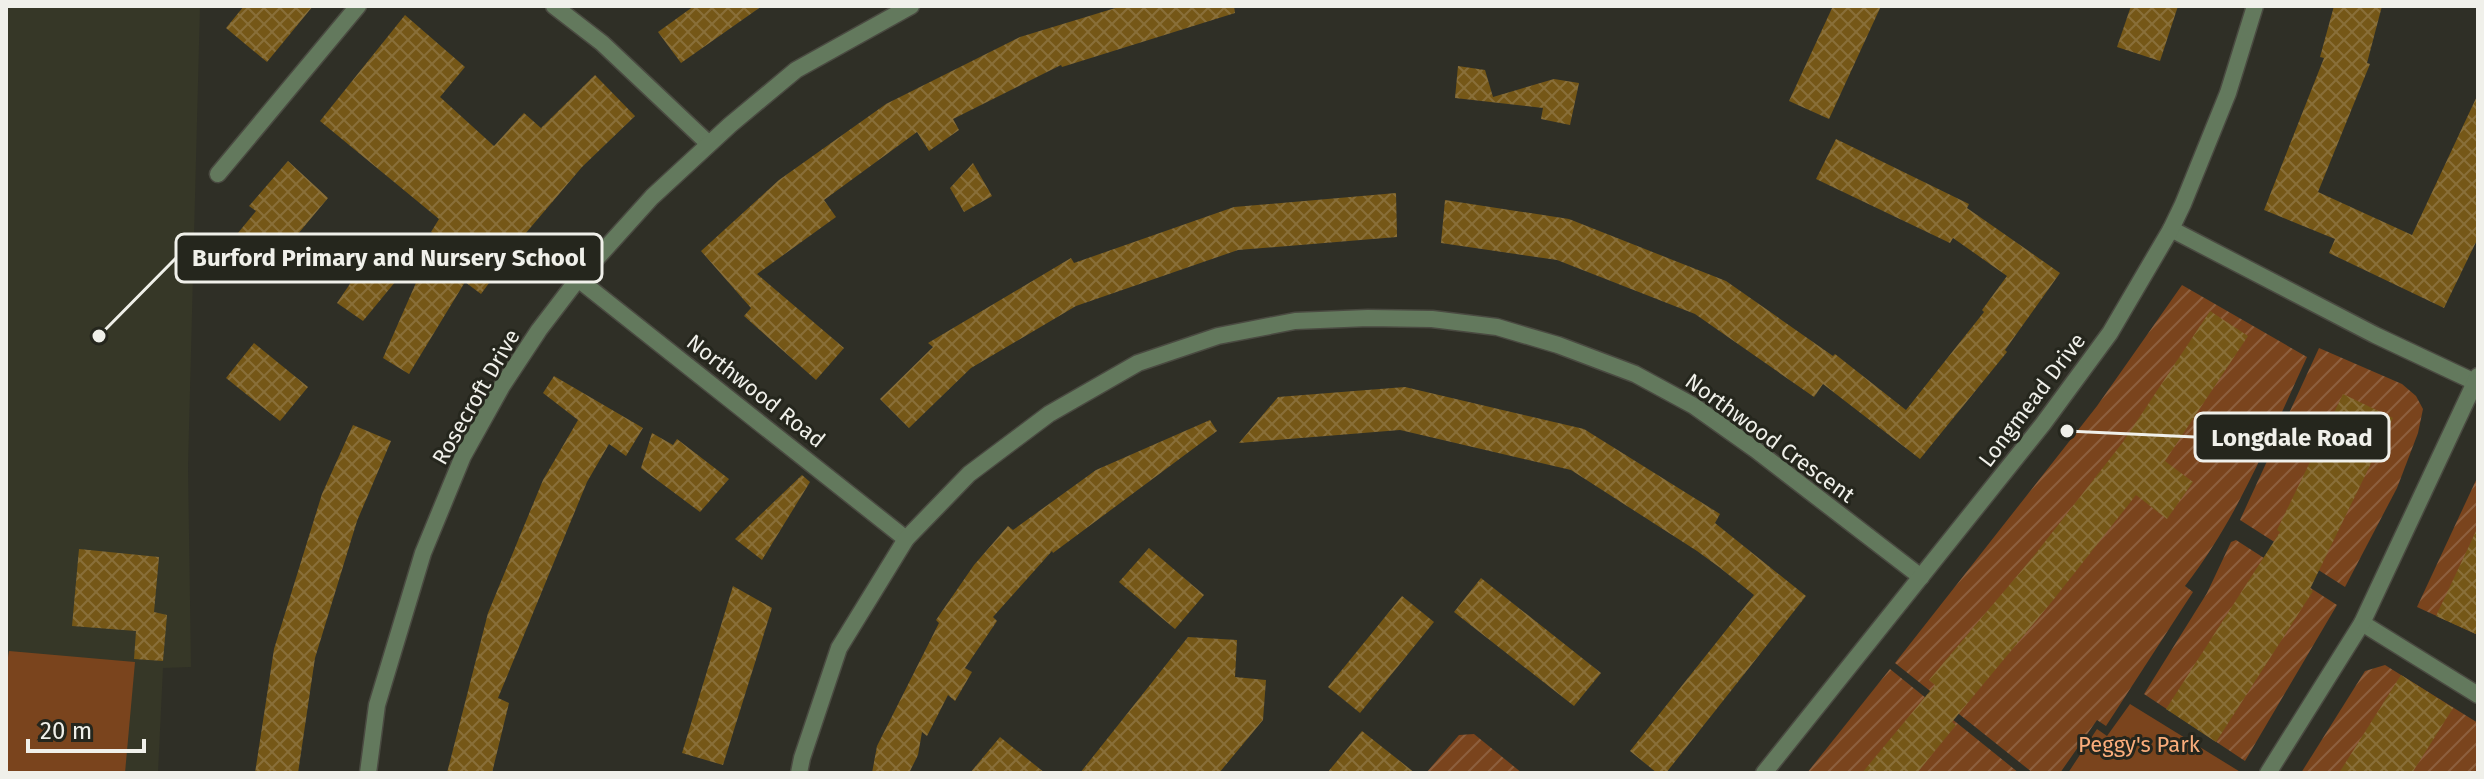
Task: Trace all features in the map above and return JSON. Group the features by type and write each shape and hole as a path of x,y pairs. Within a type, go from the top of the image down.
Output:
{"street":[{"path":"218,174 358,6"},
{"path":"554,6 602,43 709,144"},
{"name":"Rosecroft Drive","path":"368,773 377,705 423,553 463,456 539,330 578,279 652,197 709,144 796,70 911,6"},
{"name":"Longmead Drive","path":"1764,773 2043,424 2110,333 2171,229 2222,107 2255,6"},
{"path":"2171,229 2375,335 2477,379 2362,623 2268,773"},
{"name":"Northwood Road","path":"578,279 906,539"},
{"name":"Northwood Crescent","path":"799,773 839,648 906,539 969,474 1049,414 1138,363 1218,336 1295,321 1432,319 1497,327 1558,345 1635,374 1694,406 1756,450 1921,577"},
{"path":"2362,623 2478,695"}],"shaded area":[{"path":"6,6 200,6 188,467 191,667 163,668 158,773 6,773"}],"green space":[{"path":"2182,285 2307,357 2237,504 2185,586 2193,592 2106,726 2097,720 2060,773 2033,773 1895,663 2097,406"},
{"path":"2319,348 2402,384 2416,396 2423,409 2418,433 2397,488 2345,587 2240,520"},
{"path":"2478,476 2478,635 2417,607"},
{"path":"2236,540 2337,605 2245,761 2144,694 2207,593 2231,542"},
{"path":"9,651 135,662 125,773 6,773 6,670"},
{"path":"2385,665 2478,723 2478,773 2301,773 2365,671"},
{"path":"1890,669 2019,773 1807,773"},
{"name":"Peggy's Park","path":"2130,704 2242,773 2068,773 2097,729 2107,736"},
{"path":"1474,734 1522,773 1426,773 1459,735"}],"building":[{"path":"244,6 313,6 267,62 226,28"},
{"path":"694,6 762,6 681,63 658,32"},
{"path":"1122,6 1234,6 1235,13 1061,65 953,119 959,130 929,151 917,132 824,200 836,217 757,274 844,348 816,380 744,316 751,308 701,251 779,180 886,104 1020,37"},
{"path":"1833,6 1881,6 1829,119 1789,101"},
{"path":"2131,6 2178,6 2160,61 2117,47"},
{"path":"2334,6 2382,6 2367,63 2370,64 2318,192 2412,235 2478,94 2478,238 2444,308 2329,253 2335,239 2264,210 2324,58 2320,57"},
{"path":"405,15 465,67 440,97 494,146 524,113 541,128 595,75 635,116 582,167 497,267 500,268 481,294 465,282 409,374 383,358 437,235 431,232 439,219 320,121"},
{"path":"1458,66 1485,70 1493,97 1554,79 1579,83 1570,125 1541,119 1543,108 1455,98"},
{"path":"1836,139 1969,204 1967,208 2060,273 2005,350 2007,352 1920,459 1823,384 1814,397 1695,314 1557,260 1441,243 1445,200 1569,219 1726,281 1833,356 1835,354 1906,410 1984,312 1982,310 2007,276 1953,238 1950,243 1816,179"},
{"path":"288,161 328,198 292,241 285,236 254,274 224,250 256,211 249,206"},
{"path":"973,163 992,196 964,212 950,188"},
{"path":"1396,193 1397,237 1238,250 1076,306 971,368 909,428 880,399 933,347 928,343 1071,258 1074,263 1234,207"},
{"path":"377,244 405,270 363,321 337,303"},
{"path":"2210,311 2248,336 2165,461 2193,482 2167,519 2136,495 1952,722 1956,725 1917,773 1862,773 1935,685 1929,680 2033,557 2123,442"},
{"path":"254,343 308,387 280,421 226,378"},
{"path":"554,376 643,428 626,456 609,444 587,482 498,698 509,703 492,773 447,773 488,613 543,480 578,420 543,393"},
{"path":"1405,387 1584,429 1720,514 1715,523 1806,596 1666,773 1657,773 1630,751 1754,595 1719,567 1571,470 1400,430 1239,443 1278,397"},
{"path":"2343,394 2393,418 2310,589 2313,591 2216,742 2166,709 2280,532 2277,530"},
{"path":"1210,420 1217,431 1052,551 993,617 997,621 965,668 972,672 955,701 948,695 927,736 922,732 918,755 909,773 872,773 877,746 939,623 936,620 974,565 1008,526 1013,530 1096,470"},
{"path":"353,425 391,441 357,521 315,658 298,773 255,773 274,649 322,494"},
{"path":"652,433 673,445 677,439 729,479 700,512 641,468"},
{"path":"802,475 810,482 762,560 735,539"},
{"path":"2478,527 2478,635 2436,616"},
{"path":"1149,548 1204,595 1175,629 1119,582"},
{"path":"79,549 159,557 154,612 167,615 163,661 134,659 136,631 72,626"},
{"path":"1481,578 1601,673 1574,706 1454,612"},
{"path":"733,586 772,608 723,765 682,753"},
{"path":"1402,596 1434,622 1360,713 1328,687"},
{"path":"1188,637 1237,640 1235,677 1266,680 1263,720 1219,773 1080,773"},
{"path":"2401,675 2453,708 2426,751 2412,773 2339,773"},
{"path":"1362,731 1415,773 1327,773"},
{"path":"1000,737 1045,773 970,773"}],"place":[{"name":"Burford Primary and Nursery School","path":"99,336"},
{"name":"Longdale Road","path":"2067,431"}]}
